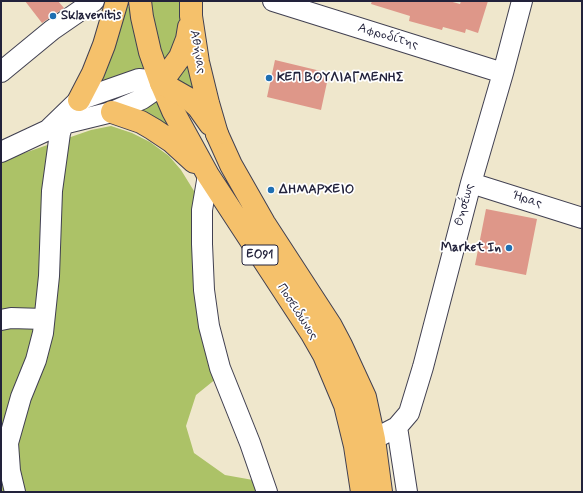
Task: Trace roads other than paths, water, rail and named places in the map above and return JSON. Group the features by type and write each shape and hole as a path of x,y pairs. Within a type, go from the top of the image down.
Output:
{"main road":[{"path":"79,100 93,73 104,45 117,1"},
{"name":"ΕΟ91","path":"140,1 150,52 162,83"},
{"path":"191,8 187,39 180,58 162,83 189,99 198,107 218,134"},
{"name":"Αθήνας","path":"191,8 198,62 208,103"},
{"name":"Ποσειδώνος","path":"162,83 176,118 208,175 312,334 324,356 346,405 355,446 362,492"},
{"name":"Ποσειδώνος","path":"208,103 218,134 231,165 264,222 331,326 365,397 374,439 381,492"},
{"path":"112,112 140,122 153,129 171,141 208,175"}],"street":[{"name":"Αφροδίτης","path":"273,1 503,73"},
{"name":"Θησέως","path":"374,439 397,427 408,413 416,390 471,183 522,1"},
{"path":"1,72 52,30 90,2"},
{"path":"4,147 56,127 112,112 142,99 162,83 139,79 79,100 56,127"},
{"path":"15,492 10,471 8,443 22,397 36,360 43,333 49,276 52,191 60,133 56,127"},
{"path":"208,175 202,210 204,290 209,326 220,368 267,492"},
{"name":"Ήρας","path":"471,183 582,218"},
{"path":"1,320 11,318 44,319"},
{"path":"397,427 407,492"}],"place":[{"name":"Sklavenitis","path":"53,16"},
{"name":"ΚΕΠ ΒΟΥΛΙΑΓΜΕΝΗΣ","path":"269,78"},
{"name":"ΔΗΜΑΡΧΕΙΟ","path":"271,190"},
{"name":"Market In","path":"509,248"}]}
